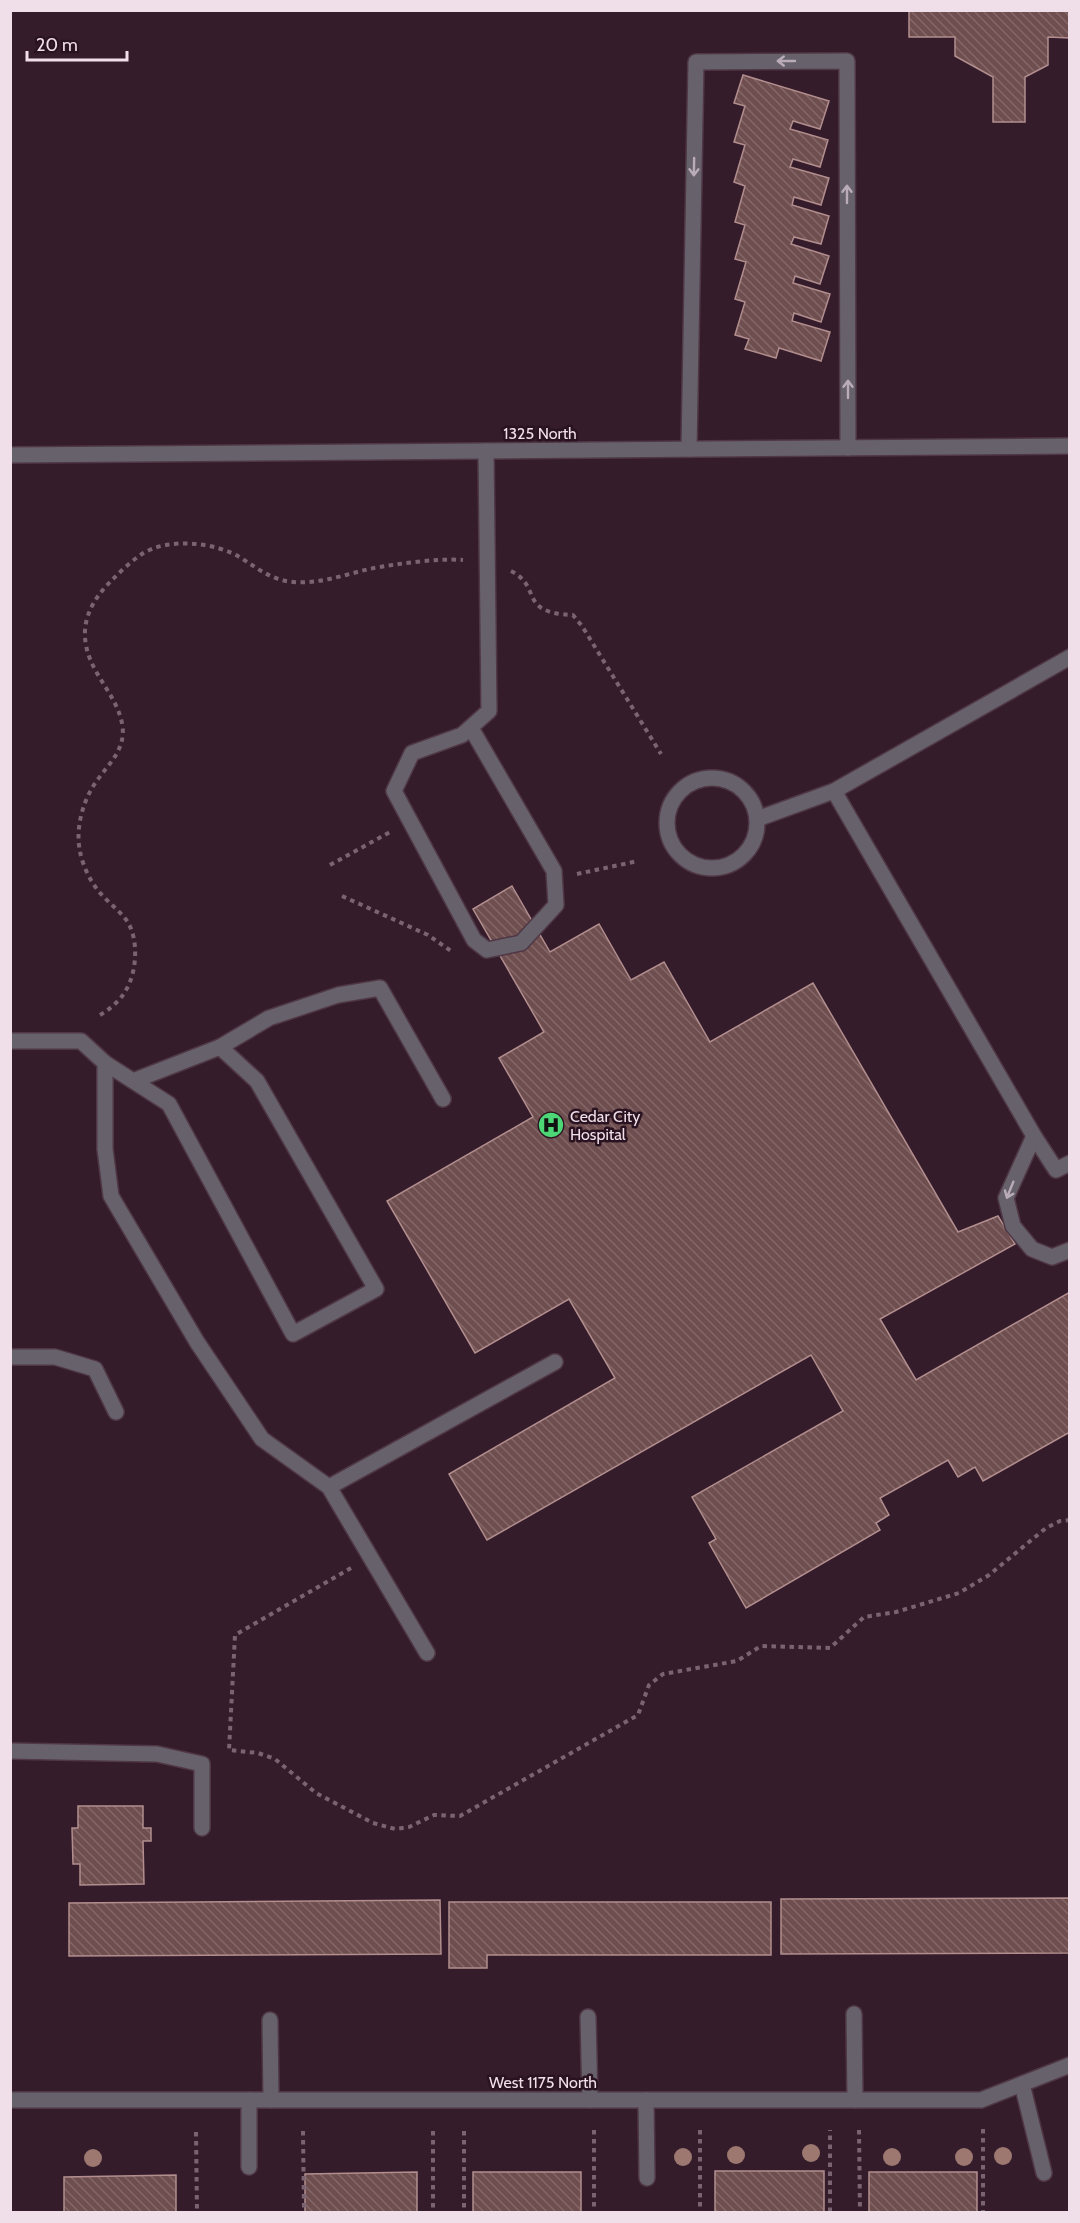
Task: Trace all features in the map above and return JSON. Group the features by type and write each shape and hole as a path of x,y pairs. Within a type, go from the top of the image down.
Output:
{"street":[{"path":"688,449 696,62 847,61 848,448"},
{"name":"1325 North","path":"10,455 1070,446"},
{"path":"471,728 554,872 555,878 556,904 521,943 487,950 474,940 394,791 412,753 462,735 489,711 486,451"},
{"path":"757,819 834,791 1070,657"},
{"path":"707,778 722,779 735,784 746,793 757,819 756,835 749,849 738,860 724,867 708,869 693,865 680,856 670,843 666,828 667,814 676,795 693,782 707,778"},
{"path":"834,791 1034,1136 1056,1170 1070,1163"},
{"path":"134,1081 220,1047 269,1018 338,995 380,988 443,1099"},
{"path":"10,1041 81,1041 105,1063 169,1104 293,1334 376,1288 257,1081 220,1047"},
{"path":"105,1063 105,1149 111,1196 198,1342 262,1439 329,1487 427,1653"},
{"path":"1034,1136 1006,1198 1013,1226 1032,1249 1052,1257 1070,1250"},
{"path":"10,1357 55,1357 95,1369 116,1412"},
{"path":"329,1487 555,1362"},
{"path":"10,1751 157,1754 202,1764 202,1828"},
{"path":"854,2014 855,2100"},
{"path":"588,2017 590,2100"},
{"path":"270,2020 271,2100"},
{"name":"West 1175 North","path":"10,2100 981,2100 1070,2066"},
{"path":"1022,2084 1044,2173"},
{"path":"249,2100 249,2168"},
{"path":"646,2100 647,2178"}],"path":[{"path":"100,1015 112,1008 126,991 133,973 134,952 133,931 125,919 100,894 89,875 80,851 79,825 85,803 96,782 110,767 121,747 122,724 113,700 85,644 87,615 97,596 142,554 160,546 194,542 240,557 258,571 280,581 302,583 371,569 457,560 488,562 515,572 527,584 533,602 544,611 557,615 573,615 582,626 661,754"},
{"path":"330,865 387,834"},
{"path":"555,878 638,861"},
{"path":"342,896 397,921"},
{"path":"370,1557 235,1635 229,1750 258,1753 275,1759 316,1794 373,1823 394,1829 409,1827 434,1815 460,1816 638,1714 649,1685 663,1674 737,1661 761,1646 830,1648 864,1617 896,1612 958,1593 1006,1562 1046,1528 1060,1521 1070,1520"},
{"path":"983,2129 983,2212"},
{"path":"594,2130 594,2212"},
{"path":"700,2130 700,2212"},
{"path":"830,2130 830,2212"},
{"path":"859,2130 860,2212"},
{"path":"303,2131 304,2212"},
{"path":"433,2131 433,2212"},
{"path":"464,2131 464,2212"},
{"path":"196,2132 197,2212"}],"building":[{"path":"1070,10 1070,38 1048,37 1048,65 1025,77 1025,122 993,122 993,77 955,56 955,37 909,37 909,11 898,11"},
{"path":"743,75 829,101 820,129 793,121 790,129 828,140 820,167 793,159 790,167 829,178 821,205 794,197 792,205 829,216 821,244 794,237 791,244 829,256 820,284 795,276 793,283 830,294 821,322 794,313 792,321 830,332 821,361 779,348 776,358 745,349 749,339 735,335 745,302 735,299 746,262 735,259 745,225 735,222 745,186 734,182 745,145 734,142 745,106 734,103"},
{"path":"512,886 550,952 599,924 631,980 664,962 710,1042 813,983 958,1232 998,1216 1015,1244 880,1319 916,1380 1070,1292 1070,1432 983,1481 975,1467 958,1477 948,1460 880,1498 889,1515 876,1523 880,1530 746,1608 709,1543 716,1539 692,1497 843,1411 811,1355 487,1540 449,1474 615,1378 569,1299 475,1353 387,1201 533,1117 499,1058 544,1032 473,909"},
{"path":"78,1806 143,1806 143,1828 151,1828 151,1841 143,1841 144,1884 80,1885 80,1864 73,1864 72,1828 78,1828"},
{"path":"1070,1898 1070,1953 781,1954 781,1899"},
{"path":"440,1900 441,1954 69,1956 69,1903"},
{"path":"449,1902 771,1902 771,1955 487,1955 487,1968 449,1968"},
{"path":"715,2171 824,2171 824,2212 715,2212"},
{"path":"417,2172 417,2212 305,2212 305,2174"},
{"path":"473,2172 581,2172 581,2212 473,2212"},
{"path":"869,2172 977,2172 977,2212 869,2212"},
{"path":"176,2175 176,2212 64,2212 64,2177"}],"place":[{"name":"Cedar City Hospital","path":"551,1125"}]}
